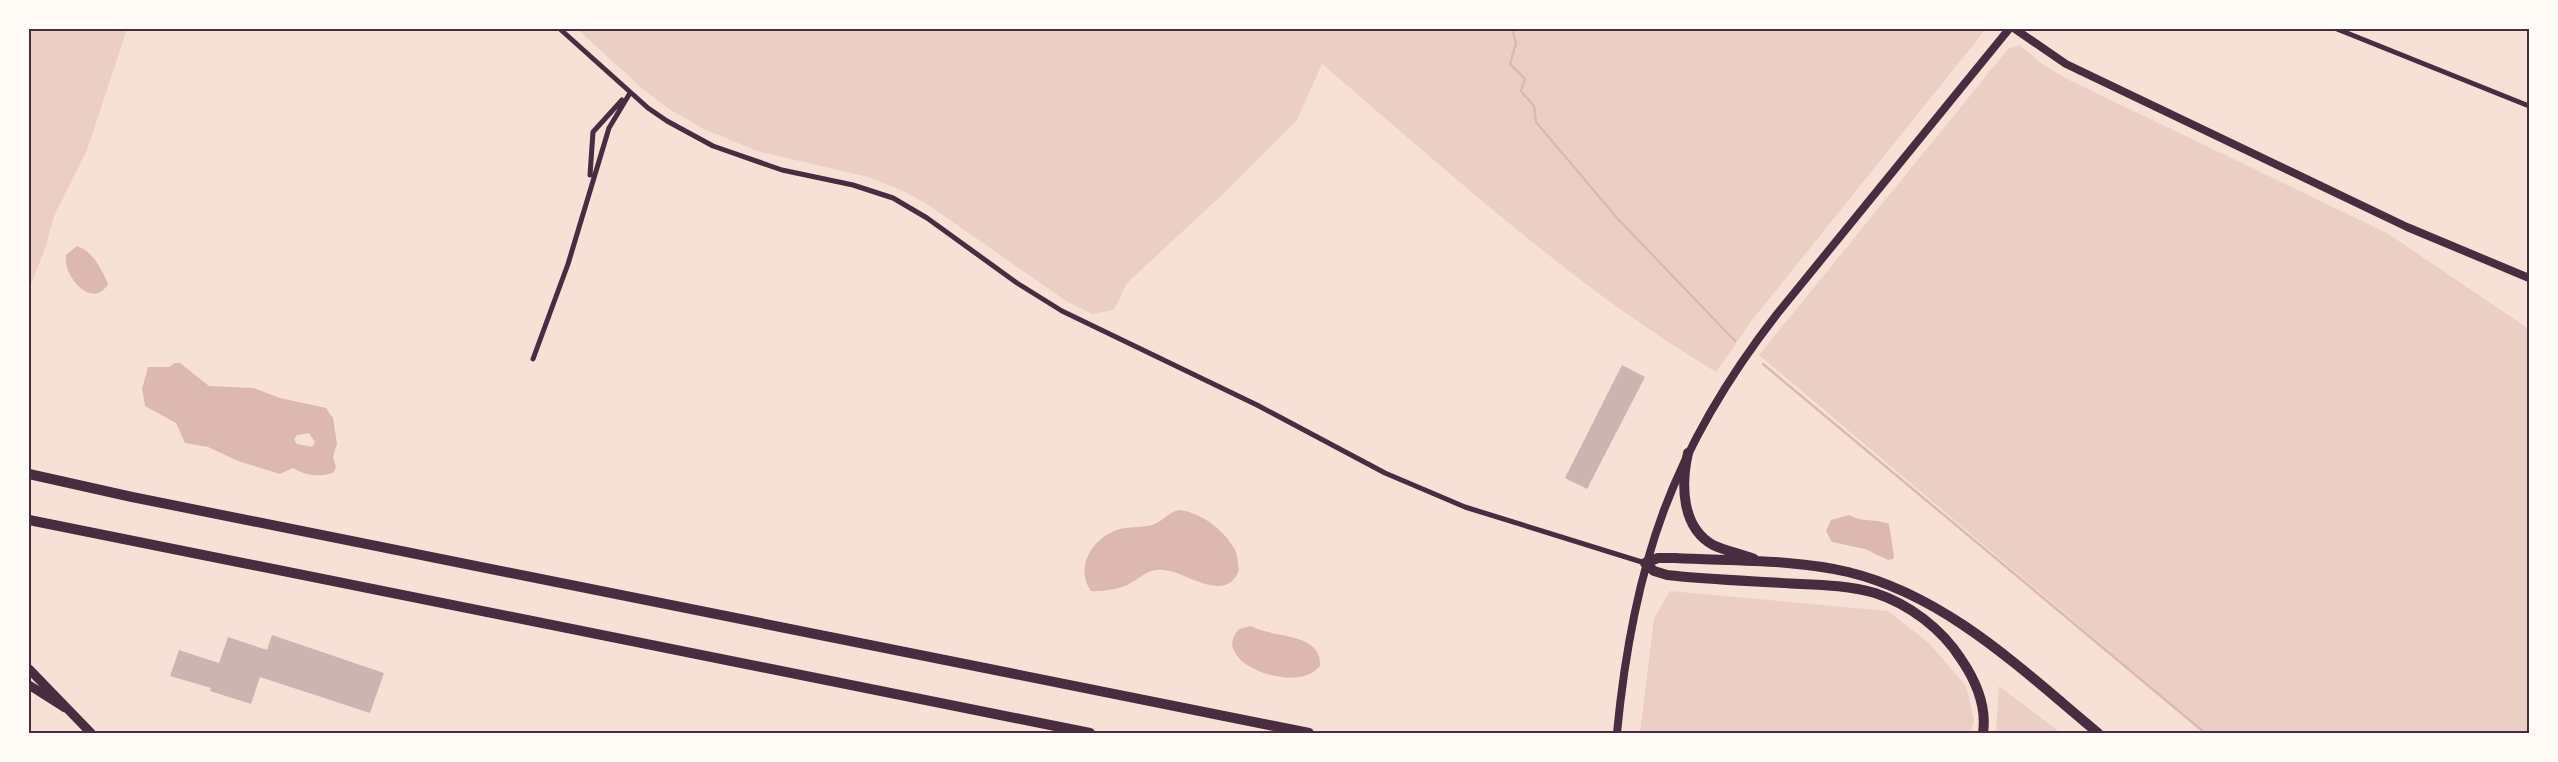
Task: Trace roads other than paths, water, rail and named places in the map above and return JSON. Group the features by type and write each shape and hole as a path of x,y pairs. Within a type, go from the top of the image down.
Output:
{"highway":[{"path":"1688,453 1684,475 1685,495 1689,514 1696,529 1714,545 1762,563"},
{"path":"29,474 132,497 1309,733"},
{"path":"29,520 1090,733"},
{"path":"1983,733 1984,710 1979,693 1957,653 1937,630 1891,600 1864,590 1841,587 1667,576 1654,571 1645,563 1662,557 1762,563 1838,570 1876,580 1912,595 1952,617 1984,640 2098,733"},
{"path":"29,669 65,708 92,733"},
{"path":"29,685 65,708"}],"main road":[{"path":"1617,733 1628,643 1645,563 1660,518 1688,453 1718,398 1766,329 2009,29"},
{"path":"2016,29 2066,64 2407,227 2529,278"}],"street":[{"path":"560,29 630,93 667,121 728,152 782,170 853,185 893,198 927,218 1017,283 1062,311 1257,405 1399,480 1465,507 1645,563"},
{"path":"2337,29 2529,106"},
{"path":"586,198 591,167 593,132 630,93"},
{"path":"533,359 568,264 586,198 609,128 630,93"}],"waterway":[{"path":"1512,29 1516,43 1510,64 1525,79 1521,91 1534,106 1536,122 1617,218 1735,341"},
{"path":"1763,364 2205,733"}]}
